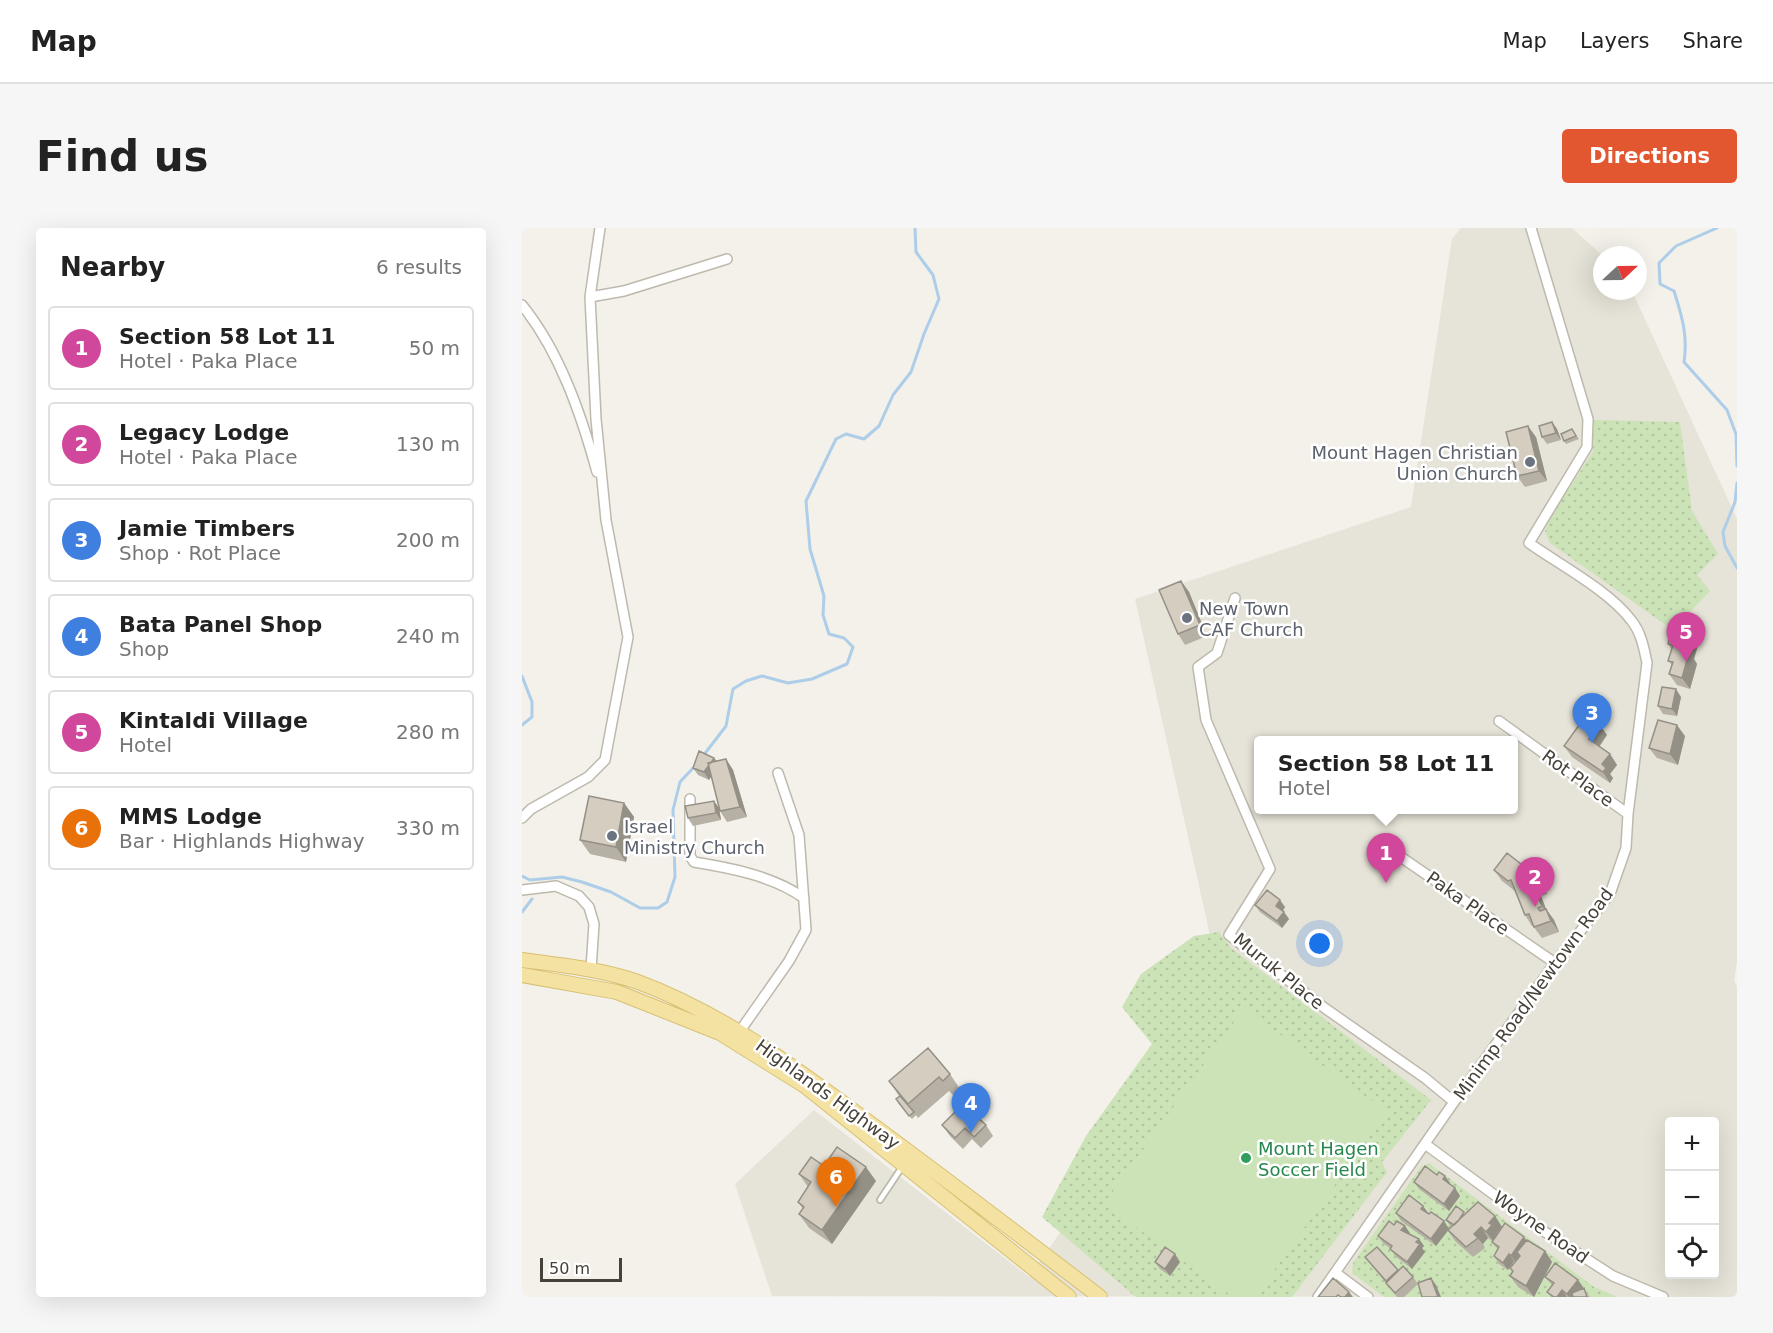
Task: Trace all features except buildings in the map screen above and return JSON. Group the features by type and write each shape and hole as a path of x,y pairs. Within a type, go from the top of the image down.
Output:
{"main road":[{"name":"Highlands Highway","path":"522,960 591,969 636,982 671,995 740,1032 810,1079 1100,1297"},
{"name":"Highlands Highway","path":"522,975 617,992 720,1033 805,1086 1069,1297"}],"street":[{"path":"522,818 531,809 588,777 605,760 628,637 604,500 596,419 590,297 600,228"},
{"name":"Minimp Road/Newtown Road","path":"1318,1297 1454,1102 1555,963 1610,894 1626,848 1628,814 1647,663 1642,640 1631,620 1613,601 1529,543 1587,447 1588,418 1531,228"},
{"path":"590,297 624,291 727,259"},
{"path":"522,305 548,343 562,372 592,456 604,500"},
{"name":"Muruk Place","path":"1235,598 1217,653 1198,667 1206,720 1270,869 1229,935 1454,1102"},
{"name":"Rot Place","path":"1499,721 1628,814"},
{"path":"740,1032 789,961 806,930 799,835 778,773"},
{"path":"690,799 690,856 694,862 737,869 794,890 804,898"},
{"name":"Paka Place","path":"1382,844 1555,963"},
{"path":"522,890 556,886 579,896 589,907 594,924 591,969"},
{"name":"Woyne Road","path":"1425,1144 1584,1258 1613,1276 1663,1297"},
{"path":"1336,1273 1368,1297"}],"lane":[{"path":"880,1200 904,1165"}],"shaded area":[{"path":"1461,228 1572,228 1593,247 1593,300 1636,300 1737,519 1737,961 1734,981 1737,986 1737,1297 772,1296 735,1184 814,1110 1029,1277 1224,998 1135,599 1411,507 1452,239"}],"green space":[{"path":"1594,420 1680,422 1692,511 1718,554 1697,575 1710,591 1673,630 1550,543 1545,531 1551,516 1593,452"},
{"path":"1219,932 1231,948 1431,1100 1382,1162 1387,1172 1292,1297 1136,1297 1042,1217 1086,1136 1152,1044 1122,1007 1141,974 1194,936"},
{"name":"Mount Hagen Soccer Field","path":"1244,1008 1387,1112 1255,1297 1233,1297 1104,1204"},
{"path":"1429,1163 1594,1287 1618,1297 1384,1297 1352,1273 1353,1263 1421,1167"}],"waterway":[{"path":"703,756 726,726 733,689 746,681 762,676 788,683 812,679 847,664 853,647 844,638 829,634 823,615 824,596 810,549 806,501 836,439 846,434 864,439 879,426 893,395 911,372 939,299 933,275 916,252 915,228"},
{"path":"1717,228 1676,246 1659,263 1660,284 1674,291 1677,300 1685,335 1684,362 1727,410 1736,434 1737,466"},
{"path":"1737,483 1735,502 1723,532 1725,546 1737,568"},
{"path":"522,676 532,702 532,717 522,725"},
{"path":"522,876 530,880 562,877 611,892 640,908 658,908 667,902 675,877 673,810 680,782 695,766"},
{"path":"522,912 532,899"}],"place":[{"name":"Mount Hagen Christian Union Church","path":"1530,462"},
{"name":"New Town CAF Church","path":"1187,618"},
{"name":"Kintaldi Village","path":"1686,662"},
{"name":"Jamie Timbers","path":"1592,743"},
{"name":"Israel Ministry Church","path":"612,836"},
{"name":"Section 58 Lot 11","path":"1386,883"},
{"name":"Legacy Lodge","path":"1535,907"},
{"name":"Bata Panel Shop","path":"971,1133"},
{"name":"Mount Hagen Soccer Field","path":"1246,1158"},
{"name":"MMS Lodge","path":"836,1207"}]}
